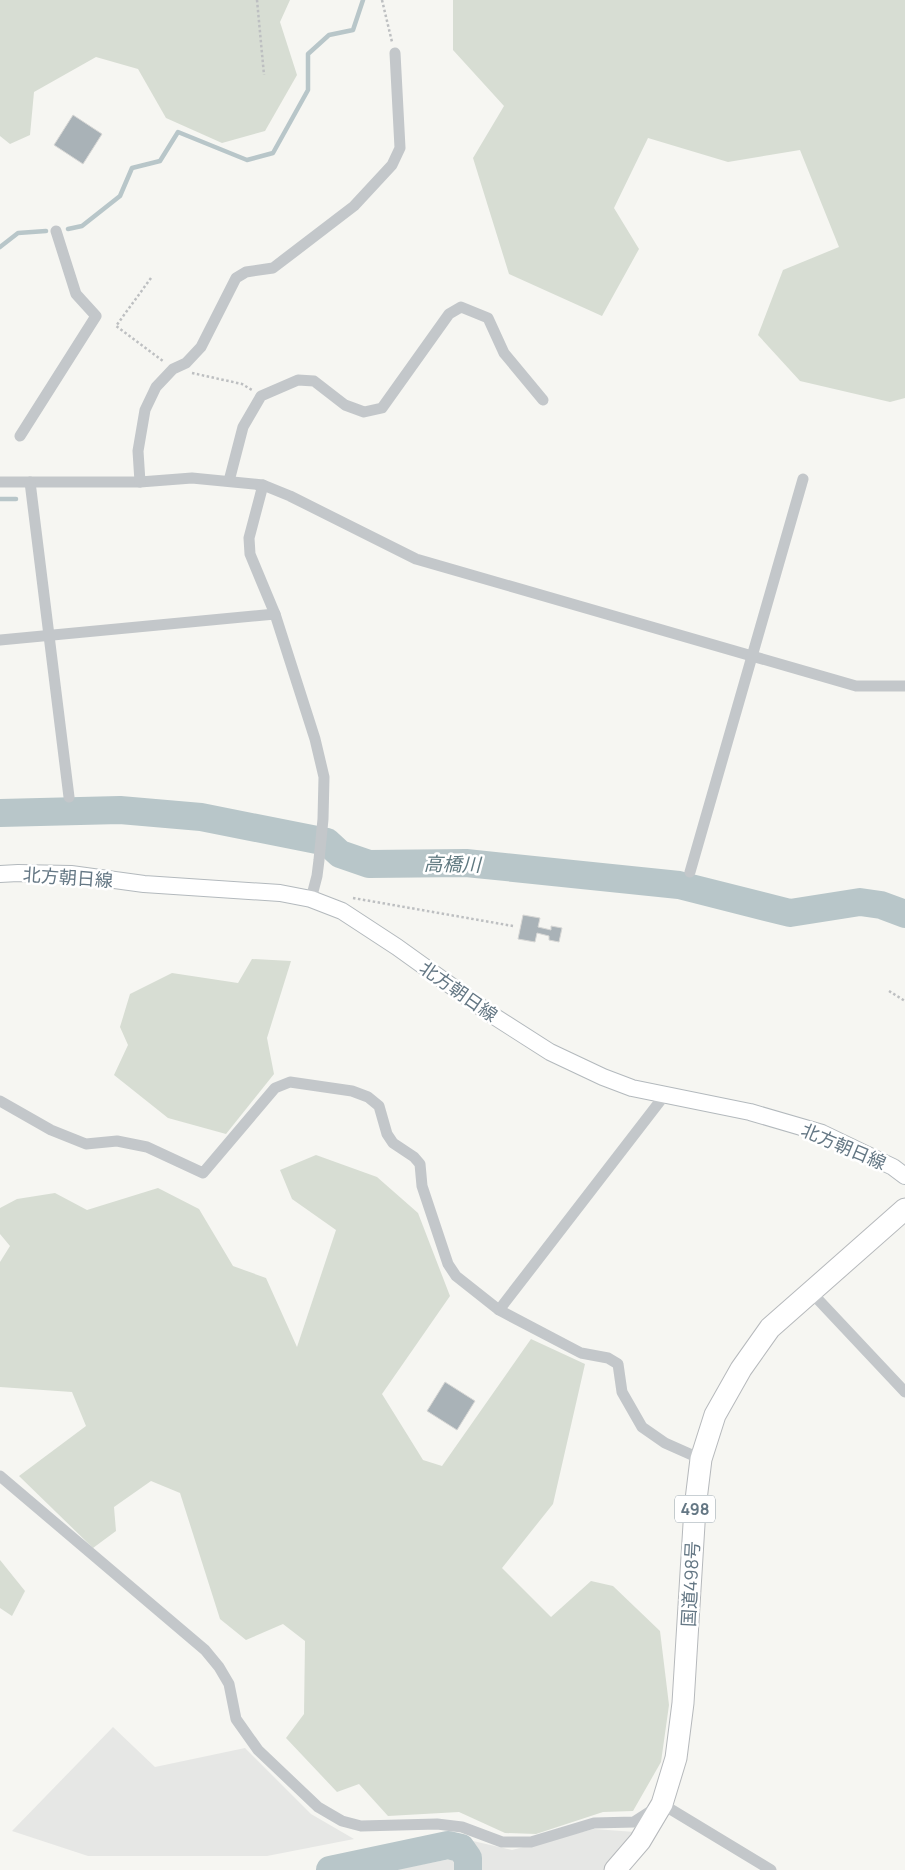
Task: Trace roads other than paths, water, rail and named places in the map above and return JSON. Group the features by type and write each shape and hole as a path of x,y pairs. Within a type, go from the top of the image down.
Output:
{"highway":[{"name":"国道498号","path":"615,1870 640,1841 662,1804 676,1758 683,1703 695,1508 700,1459 715,1415 741,1369 770,1328 905,1209"}],"main road":[{"name":"北方朝日線","path":"0,874 18,872 72,874 144,884 280,893 311,899 342,911 397,947 489,1013 550,1052 603,1077 632,1088 750,1112 822,1133 893,1167 905,1176"}],"street":[{"path":"140,482 138,451 146,410 156,387 173,369 186,362 201,347 236,278 246,272 273,268 354,206 392,165 400,148 395,52"},
{"path":"20,436 96,316 76,294 56,231"},
{"path":"228,481 242,427 261,396 298,380 314,381 345,405 364,412 382,408 449,314 461,307 488,318 504,353 543,400"},
{"path":"0,482 140,482 192,478 263,486 290,496 416,559 856,686 905,686"},
{"path":"690,872 803,479"},
{"path":"30,482 69,796"},
{"path":"263,486 249,538 250,554 276,614 315,739 324,778 319,860 311,899"},
{"path":"0,640 276,614"},
{"path":"0,1101 51,1130 86,1144 117,1141 147,1146 203,1173 275,1088 290,1082 352,1092 368,1097 380,1106 387,1134 393,1143 420,1164 422,1186 448,1264 456,1276 499,1310 581,1353 608,1358 618,1364 622,1392 642,1427 665,1443 700,1459"},
{"path":"499,1310 664,1096"},
{"path":"811,1292 905,1392"},
{"path":"0,1476 204,1650 219,1667 229,1684 236,1719 258,1750 318,1807 342,1821 361,1826 437,1824 462,1828 502,1842 531,1842 594,1823 634,1822 662,1804 771,1870"}],"waterway":[{"path":"68,229 82,226 120,196 132,168 160,161 178,132 247,160 273,153 308,90 308,54 329,35 353,30 363,0"},
{"path":"0,247 18,233 46,231"},
{"path":"0,499 16,499"},
{"name":"高橋川","path":"0,813 120,810 201,817 327,842 340,854 369,864 466,863 679,885 790,913 860,902 881,905 905,914"},
{"path":"330,1870 448,1845 461,1848 468,1858 468,1870"}]}
